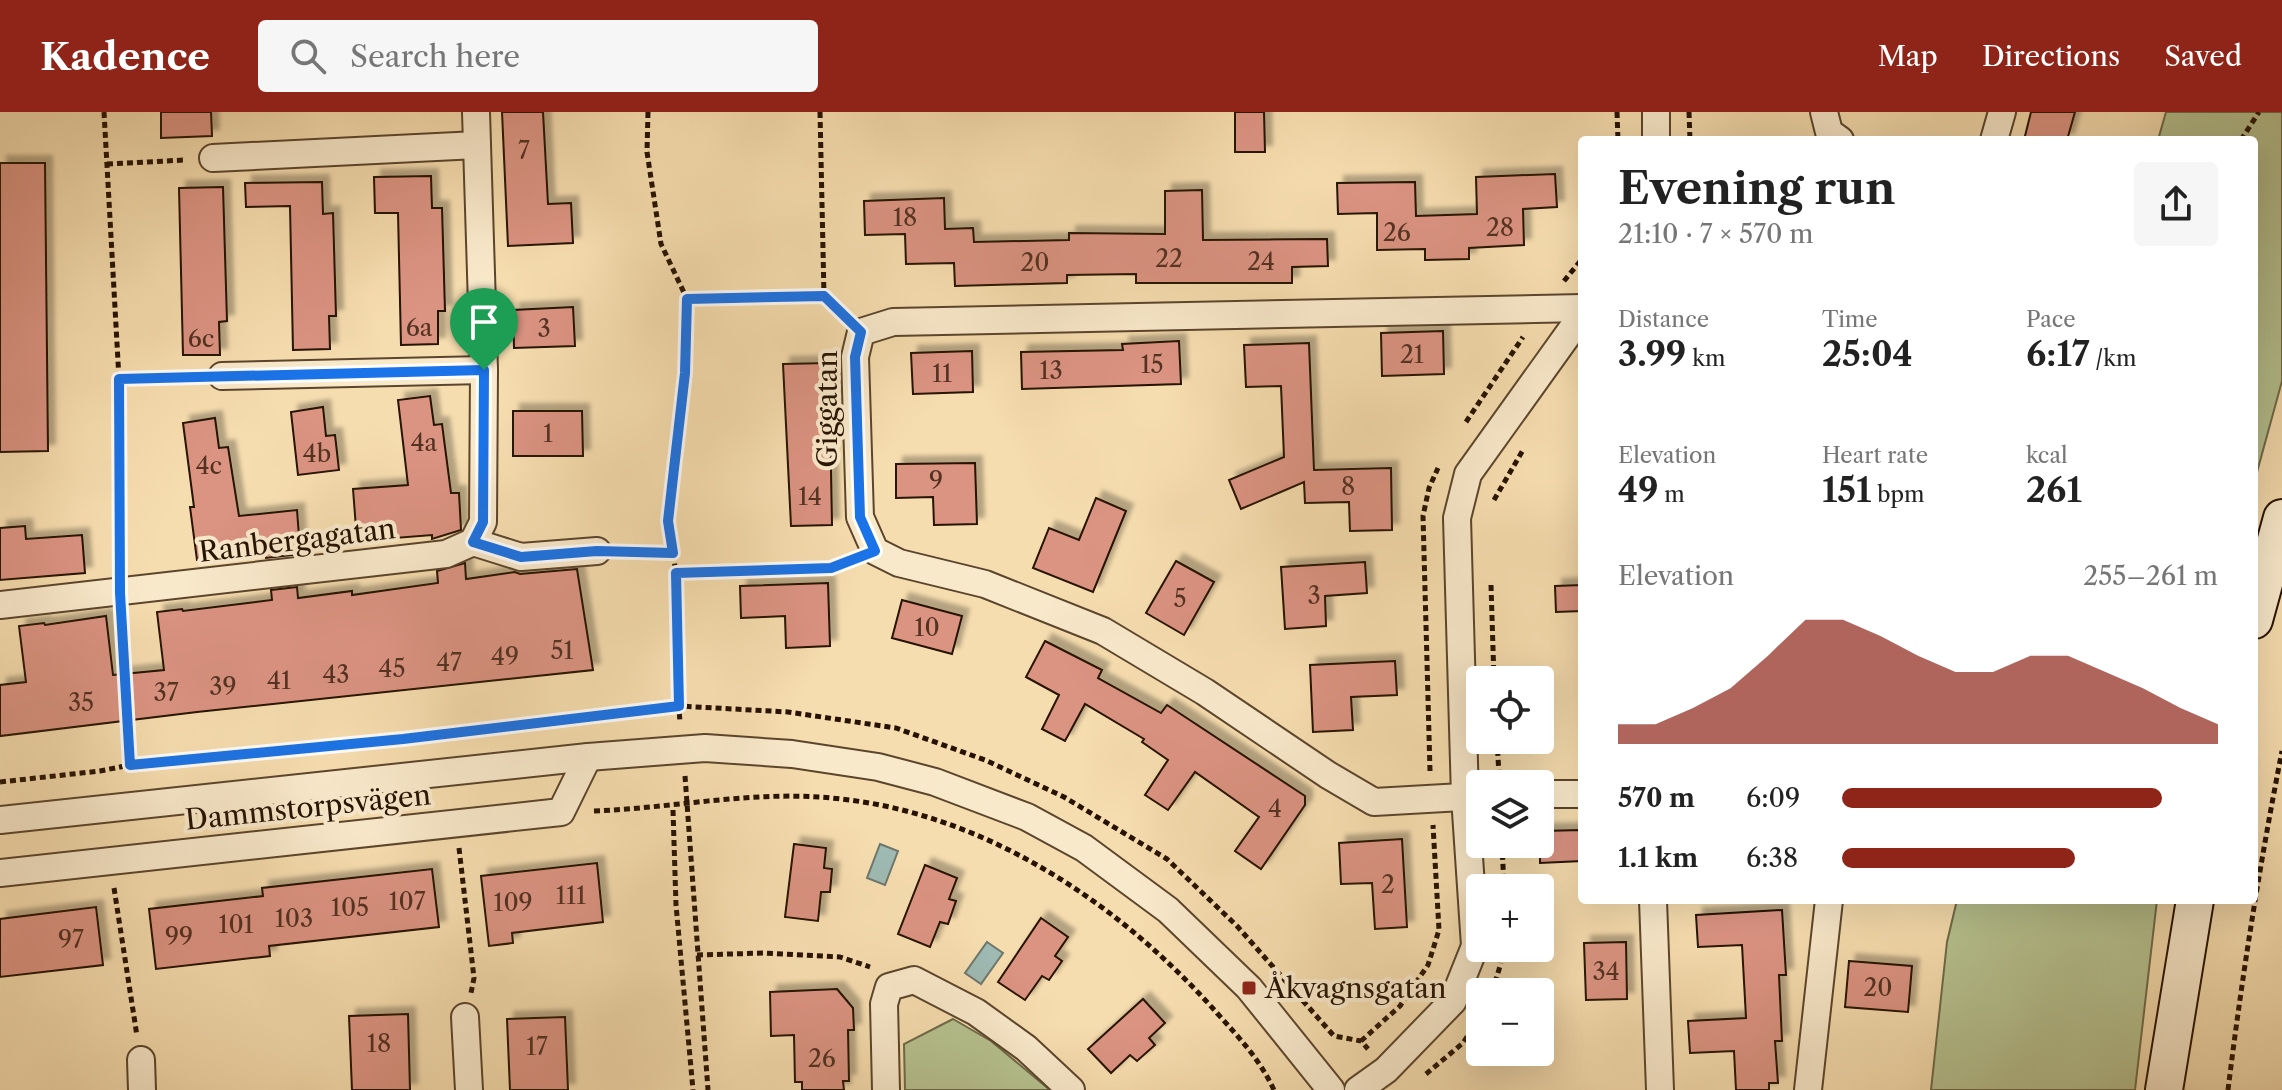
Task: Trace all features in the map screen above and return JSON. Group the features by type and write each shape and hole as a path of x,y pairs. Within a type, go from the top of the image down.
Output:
{"street":[{"path":"476,112 484,370 483,522 473,542 521,557 597,551"},
{"path":"1656,112 1656,136"},
{"path":"1824,112 1829,132 1834,136"},
{"path":"1995,136 2002,112"},
{"path":"213,158 477,145"},
{"name":"Giggatan","path":"875,551 860,517 855,357 861,332 893,322 1578,308"},
{"path":"1471,770 1457,518 1468,474 1578,321"},
{"path":"222,376 484,370"},
{"path":"2258,605 2282,518"},
{"name":"Ranbergagatan","path":"0,605 446,554 473,542"},
{"path":"875,551 899,563 985,584 1103,631 1205,692 1328,775 1374,802 1466,797"},
{"name":"Dammstorpsvägen","path":"0,820 588,757 705,748 792,754 878,767 935,782 1027,817 1084,848 1168,910 1249,988 1331,1090"},
{"path":"561,812 588,757"},
{"path":"1554,794 1578,794"},
{"name":"Dammstorpsvägen","path":"0,873 561,812"},
{"path":"1358,1090 1386,1070 1453,1001 1475,946 1473,858"},
{"path":"1653,904 1660,1090"},
{"path":"1808,1090 1829,904"},
{"path":"2164,1090 2194,904"},
{"path":"2177,1090 2186,945"},
{"path":"886,1090 884,1004 889,987 914,980 976,1012 1026,1048 1071,1090"},
{"path":"465,1017 469,1090"},
{"path":"141,1060 142,1090"}],"path":[{"path":"104,112 119,379 120,593 130,765"},
{"path":"0,782 130,765 403,739 679,706 676,573 668,521 685,373 687,299 661,244 647,152 648,112"},
{"path":"820,112 824,296 861,332"},
{"path":"1617,112 1618,136"},
{"path":"1689,112 1690,136"},
{"path":"2244,136 2259,112"},
{"path":"107,164 213,158"},
{"path":"687,299 824,296"},
{"path":"119,379 222,376"},
{"path":"1491,509 1525,447"},
{"path":"597,551 673,553"},
{"path":"676,573 831,568 875,551"},
{"path":"1491,579 1494,666"},
{"path":"2258,877 2282,751"},
{"path":"561,812 634,810 688,802 788,795 843,799 918,813 985,839 1061,879 1135,933 1200,994 1262,1064 1274,1090"},
{"path":"688,802 708,1090"},
{"path":"673,810 676,905 693,1090"},
{"path":"456,823 474,978 465,1017"},
{"path":"110,861 141,1060"},
{"path":"2228,1090 2254,904"},
{"path":"697,955 764,953 840,957 914,980"},
{"path":"1419,1080 1466,1038"}],"green space":[{"path":"2166,112 2282,112 2282,381 2258,468 2258,136 2159,136"},
{"path":"1956,904 2157,904 2135,1090 1931,1090 1947,942"},
{"path":"953,1019 991,1041 1050,1090 905,1090 904,1044"}],"water":[{"path":"880,844 898,851 885,885 867,878"},
{"path":"987,942 1003,953 981,984 965,973"}],"building":[{"path":"161,112 211,112 212,136 161,138"},
{"path":"502,112 543,112 548,204 571,203 573,243 508,246"},
{"path":"1235,112 1264,112 1265,152 1235,152"},
{"path":"2031,112 2075,112 2068,136 2025,136"},
{"path":"0,163 45,163 48,451 0,452"},
{"path":"1555,174 1557,207 1523,209 1524,245 1469,248 1469,259 1425,260 1425,249 1377,250 1377,213 1338,214 1337,183 1415,182 1416,216 1477,214 1476,177"},
{"path":"431,176 432,208 442,208 445,311 438,311 438,344 401,345 398,213 375,213 374,177"},
{"path":"322,182 323,214 333,213 336,316 329,316 330,349 293,350 290,206 246,207 245,183"},
{"path":"223,187 227,321 219,322 220,355 183,355 179,188"},
{"path":"1202,190 1203,240 1327,239 1328,266 1292,267 1292,283 1136,283 1136,274 1067,275 1067,283 955,286 954,263 906,264 905,234 865,235 864,201 944,198 945,229 973,228 974,242 1069,240 1069,233 1165,234 1165,191"},
{"path":"573,307 575,346 514,348 513,310"},
{"path":"1443,331 1444,374 1382,376 1381,333"},
{"path":"1179,341 1181,384 1022,389 1021,352 1123,350 1122,344"},
{"path":"1309,343 1314,470 1391,468 1392,530 1350,531 1349,502 1305,503 1304,482 1241,509 1229,480 1284,457 1281,386 1246,387 1244,345"},
{"path":"972,351 973,392 913,394 911,353"},
{"path":"829,363 832,525 791,526 783,364"},
{"path":"430,396 434,425 442,424 451,493 459,493 461,530 432,539 432,535 357,541 353,489 408,485 398,400"},
{"path":"323,407 326,436 335,435 339,470 298,475 291,412"},
{"path":"513,411 582,411 583,456 513,456"},
{"path":"215,418 219,448 228,447 239,516 297,510 300,550 292,551 293,555 266,558 266,553 197,560 190,507 194,507 183,423"},
{"path":"975,463 977,524 934,525 933,497 896,498 896,464"},
{"path":"1096,498 1126,511 1093,592 1033,568 1049,528 1079,540"},
{"path":"25,526 26,539 82,535 85,573 0,580 0,528"},
{"path":"1176,561 1214,582 1184,635 1146,613"},
{"path":"1365,562 1367,593 1325,596 1326,626 1285,629 1281,567"},
{"path":"465,563 466,579 515,572 577,569 593,670 0,736 0,685 26,682 19,626 106,616 113,675 164,670 157,612 272,600 271,590 297,587 298,598 352,591 352,595 438,583 437,571"},
{"path":"828,583 830,646 786,648 785,616 741,618 740,586"},
{"path":"1578,585 1578,611 1556,612 1555,586"},
{"path":"902,600 962,616 952,654 892,638"},
{"path":"1045,641 1102,670 1098,678 1161,713 1167,705 1305,796 1305,805 1261,869 1235,851 1259,817 1195,772 1168,810 1145,795 1168,760 1142,742 1144,739 1085,704 1065,741 1042,729 1059,695 1026,677"},
{"path":"1395,661 1397,695 1351,697 1353,730 1313,732 1310,665"},
{"path":"1578,830 1578,861 1540,863 1540,858 1554,858 1554,831"},
{"path":"1402,839 1407,927 1375,929 1372,883 1341,884 1339,843"},
{"path":"794,844 826,848 824,868 832,869 830,892 821,892 818,921 785,917"},
{"path":"597,863 603,922 512,933 513,943 489,946 481,876"},
{"path":"925,865 957,878 949,899 956,901 948,924 940,922 930,947 898,934"},
{"path":"432,869 439,927 269,946 270,956 156,969 149,909 263,896 262,888"},
{"path":"96,907 103,965 0,977 0,919"},
{"path":"1782,910 1786,975 1779,975 1782,1041 1775,1041 1778,1083 1769,1083 1769,1090 1736,1090 1734,1051 1690,1053 1688,1021 1746,1018 1742,945 1698,947 1696,915"},
{"path":"1041,918 1068,937 1055,956 1062,961 1049,980 1042,976 1025,1000 998,982"},
{"path":"1626,942 1627,999 1586,1000 1584,943"},
{"path":"1849,961 1912,966 1908,1012 1845,1007"},
{"path":"837,989 853,1008 854,1030 848,1030 849,1081 843,1081 844,1090 802,1090 802,1082 795,1082 794,1035 771,1036 770,992"},
{"path":"1143,999 1165,1023 1149,1038 1155,1045 1137,1061 1130,1055 1111,1073 1088,1049"},
{"path":"408,1014 410,1090 352,1090 349,1016"},
{"path":"565,1017 568,1090 510,1090 507,1019"}],"place":[{"name":"Åkvagnsgatan","path":"1249,988"}],"route":[{"path":"824,296 861,332 855,357 860,517 875,551 831,568 676,573 679,706 403,739 130,765 120,593 119,379 484,370 483,522 473,542 521,557 597,551 673,553 668,521 685,373 687,299 824,296"}]}
